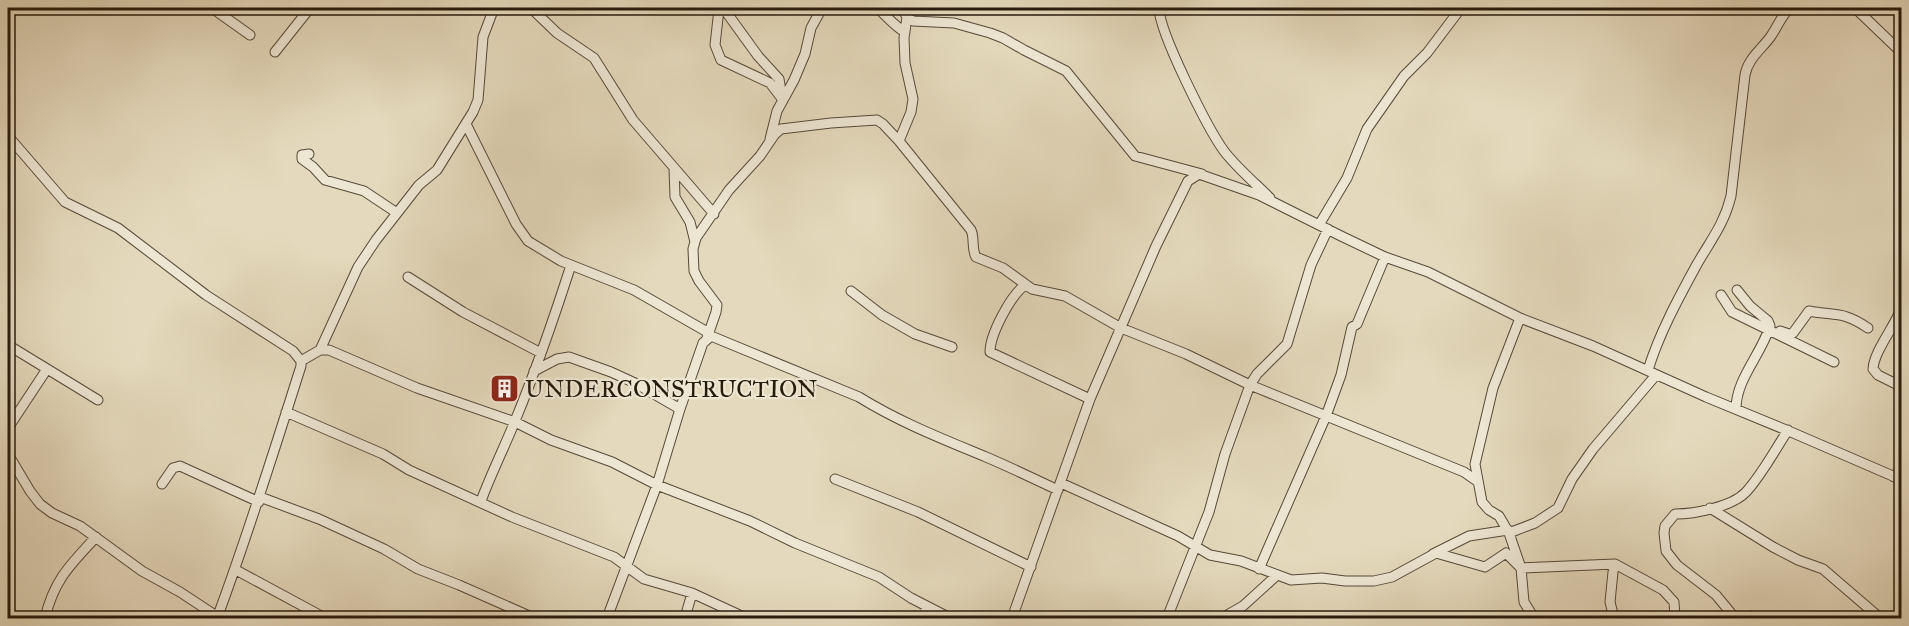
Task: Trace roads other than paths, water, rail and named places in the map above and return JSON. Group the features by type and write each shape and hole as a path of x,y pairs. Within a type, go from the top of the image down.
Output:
{"street":[{"path":"212,8 250,35"},
{"path":"275,52 310,8"},
{"path":"301,361 321,350 358,267 419,185 437,170 455,138 466,124 478,100 481,48 486,26 494,8"},
{"path":"531,8 557,33 594,58 633,120 714,214"},
{"path":"713,8 719,9 715,45 721,60 770,83 783,100"},
{"path":"726,8 724,9 758,56 779,79 783,100"},
{"path":"770,142 772,125 805,54 811,28 822,8"},
{"path":"877,8 887,16 892,25 904,33"},
{"path":"902,8 907,17 914,21 957,23 990,33 1066,70 1135,156 1205,174 1273,202 1385,257 1428,272 1520,318 1788,430 1898,479 1902,467"},
{"path":"1159,8 1159,17 1167,39 1205,117 1225,151 1273,202"},
{"path":"1167,618 1209,512 1225,454 1250,385 1257,374 1287,344 1324,227 1367,129 1404,76 1427,53 1461,8"},
{"path":"466,124 516,224 528,241 545,253 634,290 708,335 848,392 935,437 1178,536 1210,555 1241,561 1276,576 1297,581 1322,578 1374,581 1392,577 1469,536 1509,531 1535,523 1558,508 1572,479 1652,373 1653,355 1671,315 1724,221 1731,196 1746,69 1750,60 1770,38 1790,8"},
{"path":"1855,8 1902,53"},
{"path":"1892,8 1902,8"},
{"path":"899,141 911,112 913,99 906,72 904,33 907,17"},
{"path":"695,242 729,190 760,156 775,134 784,127 872,120 881,122 899,141 970,230 974,237 975,256 1003,268 1025,285 1039,292 1065,296 1121,328 1186,354 1250,385 1464,472 1477,482"},
{"path":"8,136 64,202 118,228 206,295 293,351 301,361 236,570 217,618 180,592 142,571 80,526 52,513 40,504 15,469 8,454"},
{"path":"309,154 302,155 302,159 325,180 364,191 397,213"},
{"path":"607,618 657,485 680,409 716,312 717,305 694,271 695,242 690,222 675,197 674,168"},
{"path":"1012,618 1090,399 1156,246 1188,181 1199,174 1205,174"},
{"path":"1259,569 1326,416 1345,361 1352,327 1357,324 1385,257"},
{"path":"481,501 495,463 515,422 571,265"},
{"path":"408,277 465,313 541,353"},
{"path":"1025,285 1015,294 1000,322 990,351 1090,399"},
{"path":"1736,409 1738,391 1769,328 1768,321 1750,306 1737,290"},
{"path":"851,291 882,315 915,334 952,347"},
{"path":"1721,295 1732,312 1769,328 1834,362"},
{"path":"1902,307 1875,358 1872,369 1878,375 1902,387"},
{"path":"1769,328 1791,334 1811,311 1819,314 1830,312 1849,316 1868,328"},
{"path":"1520,318 1497,378 1482,426 1475,459 1482,502 1499,516 1509,531 1521,568 1524,602 1534,618"},
{"path":"1902,339 1902,353"},
{"path":"8,345 98,400"},
{"path":"321,350 337,353 417,388 515,422 551,440 612,462 657,485 750,521 795,543 879,577 950,618"},
{"path":"534,371 557,359 569,357 627,379 680,409"},
{"path":"8,428 47,369"},
{"path":"286,412 383,454 409,470 512,517 571,538 614,557 644,579 692,593 746,618"},
{"path":"1735,618 1716,595 1677,565 1666,551 1664,533 1669,519 1675,514 1692,514 1733,500 1745,493 1788,430"},
{"path":"162,484 173,468 180,466 259,499 319,519 384,549 418,569 534,618"},
{"path":"835,479 928,517 1031,567"},
{"path":"1710,508 1773,547 1798,560 1823,568 1880,618"},
{"path":"45,618 48,604 58,581 96,537"},
{"path":"1433,554 1485,567 1506,553 1521,568 1615,564 1664,590 1674,602 1675,618"},
{"path":"1614,618 1610,602 1612,572 1615,564"},
{"path":"236,570 325,618"},
{"path":"1222,618 1243,606 1276,576"},
{"path":"685,618 692,593"},
{"path":"925,618 926,606"},
{"path":"1748,618 1751,616 1758,618"}],"place":[{"name":"UNDERCONSTRUCTION","path":"504,389"}]}
